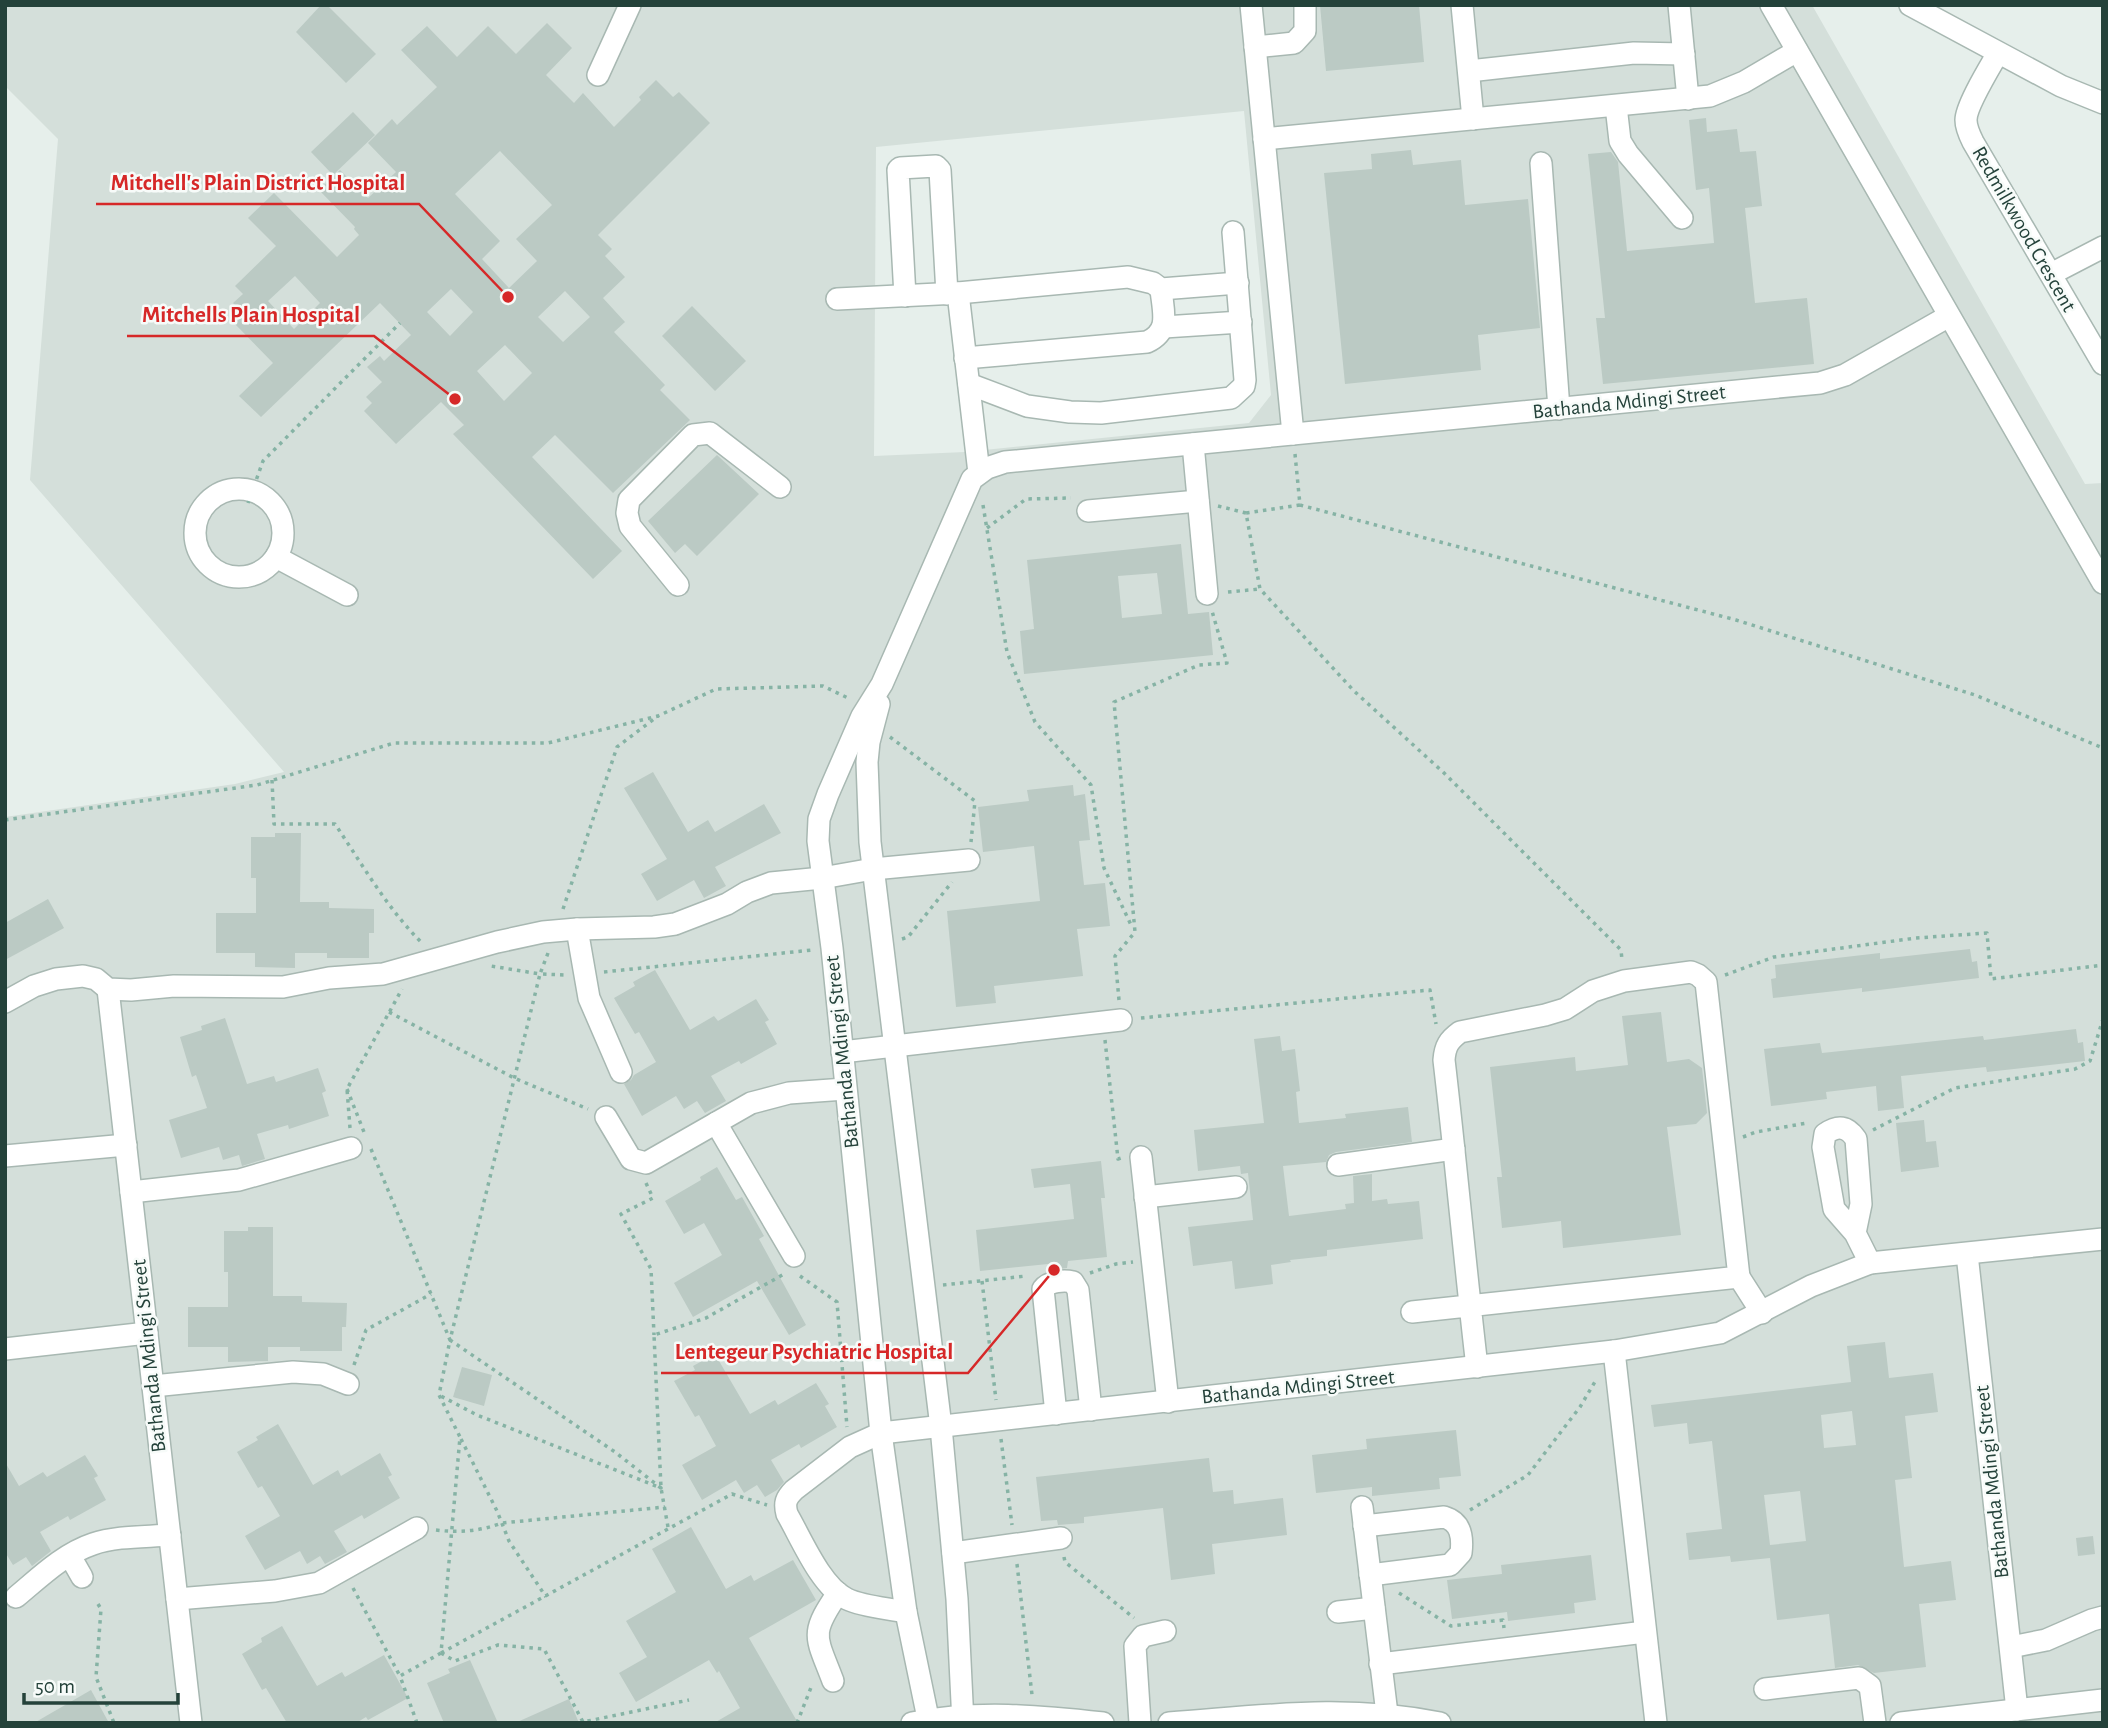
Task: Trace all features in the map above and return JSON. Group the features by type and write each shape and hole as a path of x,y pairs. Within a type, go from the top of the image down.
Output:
{"street":[{"path":"598,75 630,5"},
{"path":"1251,5 1293,434"},
{"path":"1255,47 1294,43 1306,31 1305,5"},
{"path":"1462,5 1474,119"},
{"path":"1679,5 1688,99"},
{"path":"1771,5 2103,583"},
{"path":"1910,5 2061,86 2103,103"},
{"path":"1264,139 1688,99 1729,90 1797,51"},
{"path":"1469,71 1634,53 1684,54"},
{"name":"Redmilkwood Crescent","path":"1997,53 1970,107 1966,119 1968,129 1973,142 2103,364"},
{"path":"1616,106 1620,141 1682,218"},
{"path":"1541,163 1559,409"},
{"path":"905,296 898,170 936,166 940,170 953,293 969,384 979,473"},
{"path":"969,384 1027,406 1070,412 1101,412 1231,398 1244,386 1245,380 1233,232"},
{"path":"2051,274 2103,247"},
{"path":"837,299 953,293 1128,277 1153,283 1161,289 1238,283"},
{"path":"965,358 1147,342 1161,333 1164,327 1161,289"},
{"name":"Bathanda Mdingi Street","path":"1103,1723 1014,1714 923,1722 881,1433 832,948 818,841 819,819 832,783 877,697 967,487 979,473 996,464 1829,381 1845,375 1949,316"},
{"path":"1164,327 1241,321"},
{"path":"678,584 630,526 627,513 629,500 682,444 693,435 710,433 780,487"},
{"path":"1193,444 1207,594"},
{"path":"231,488 250,497 272,502 280,514 283,529 282,543 276,556 267,567 254,574 239,577 212,569 202,558 196,544 194,530 198,515 206,503 217,494 231,488"},
{"path":"1088,511 1198,501"},
{"path":"276,556 347,595"},
{"name":"Bathanda Mdingi Street","path":"877,697 867,762 873,869 941,1427 957,1600 962,1720"},
{"path":"5,1002 34,986 56,979 89,977 103,983 108,989 131,990 174,986 283,987 329,978 383,974 498,942 566,930 675,924 727,904 760,886 873,869 969,860"},
{"path":"566,930 585,975 589,998 598,1023 621,1072"},
{"path":"1477,1367 1444,1049 1450,1039 1460,1032 1565,1009 1592,991 1624,981 1691,972 1706,982 1740,1277 1762,1313"},
{"name":"Bathanda Mdingi Street","path":"108,989 191,1723"},
{"path":"842,1052 1121,1020"},
{"path":"606,1117 628,1155 636,1162 650,1161 751,1104 769,1097 813,1090 845,1089"},
{"path":"716,1123 794,1256"},
{"path":"1855,1233 1861,1204 1856,1139 1851,1131 1844,1127 1834,1128 1825,1134 1823,1147 1834,1209 1855,1233 1870,1263"},
{"path":"5,1156 126,1145"},
{"path":"131,1192 239,1180 351,1148"},
{"path":"1338,1165 1454,1149"},
{"path":"1141,1157 1168,1402"},
{"path":"1145,1196 1236,1187"},
{"name":"Bathanda Mdingi Street","path":"881,1433 1614,1352 1720,1333 1811,1286 1870,1263 2103,1239"},
{"name":"Bathanda Mdingi Street","path":"1967,1254 2017,1710"},
{"path":"1412,1312 1740,1277"},
{"path":"1056,1414 1043,1296 1046,1285 1069,1281 1073,1282 1078,1290 1091,1410"},
{"path":"5,1349 147,1333"},
{"path":"1614,1352 1656,1723"},
{"path":"153,1386 293,1372 323,1374 348,1384"},
{"path":"881,1433 850,1447 787,1497 785,1505 787,1514 826,1581 838,1593 854,1602 906,1612"},
{"path":"1370,1575 1450,1565 1458,1558 1462,1546 1460,1531 1454,1521 1439,1518 1363,1516 1380,1664 1387,1714"},
{"path":"177,1600 319,1583 417,1528"},
{"path":"16,1597 70,1556 92,1544 108,1540 170,1535"},
{"path":"953,1553 1061,1538"},
{"path":"70,1556 82,1577"},
{"path":"833,1681 818,1640 818,1627 822,1616 838,1593"},
{"path":"1338,1612 1374,1608"},
{"path":"2011,1647 2046,1640 2103,1618"},
{"path":"1140,1723 1133,1652 1137,1641 1143,1636 1165,1631"},
{"path":"1380,1664 1646,1632"},
{"path":"1765,1689 1859,1678 1870,1686 1875,1723"},
{"path":"1901,1723 2103,1700"},
{"path":"1169,1723 1301,1712 1387,1714 1440,1723"}],"path":[{"path":"250,497 263,461 400,323"},
{"path":"1293,434 1300,505"},
{"path":"979,473 1007,652 1035,722 1091,785 1104,868 1135,932"},
{"path":"986,528 1026,499 1077,498 1088,511"},
{"path":"1198,501 1246,513 1300,505 1736,621 1975,695 2103,748"},
{"path":"1246,513 1260,589 1354,691 1443,772 1621,950 1624,981"},
{"path":"1121,1020 1115,956 1135,932 1114,702 1199,665 1227,663 1207,594 1260,589"},
{"path":"5,820 257,785 394,743 548,743 658,716 716,689 823,686 859,704 877,697 882,731 975,802 969,860 908,937 882,945"},
{"path":"546,1597 509,1541 439,1395 450,1340 540,974 566,930 617,747 658,716"},
{"path":"272,780 274,824 335,824 409,930 437,958"},
{"path":"1706,982 1774,957 1916,938 1987,933 1991,979 2103,965"},
{"path":"488,966 540,974 585,975 775,952 832,948"},
{"path":"351,1148 346,1089 407,979"},
{"path":"1141,1157 1118,1158 1104,1032 1121,1020 1430,990 1437,1025"},
{"path":"389,1013 514,1078 606,1117"},
{"path":"1856,1139 1955,1088 2075,1069 2090,1061 2103,1019"},
{"path":"346,1089 450,1340 615,1452 661,1488"},
{"path":"1724,1144 1756,1132 1812,1122 1825,1134"},
{"path":"636,1162 653,1198 621,1214 651,1269 661,1488 668,1527"},
{"path":"1069,1281 1116,1264 1152,1261"},
{"path":"654,1335 706,1318 791,1270 837,1302 850,1447"},
{"path":"923,1287 1041,1275 1046,1285"},
{"path":"982,1281 1033,1694 1014,1714"},
{"path":"348,1384 366,1330 431,1294"},
{"path":"1454,1521 1528,1475 1580,1406 1614,1352"},
{"path":"439,1395 477,1415 661,1488"},
{"path":"440,1653 460,1437"},
{"path":"400,1676 732,1494 767,1505 787,1497"},
{"path":"453,1532 481,1530 502,1524 665,1507"},
{"path":"1061,1538 1065,1563 1136,1619 1143,1636"},
{"path":"344,1570 400,1676 417,1723"},
{"path":"1370,1575 1451,1626 1503,1620 1507,1649"},
{"path":"98,1604 101,1609 96,1677 114,1723"},
{"path":"440,1653 455,1661 498,1645 544,1649 583,1722 689,1700"},
{"path":"797,1723 813,1682 833,1681"}],"shaded area":[{"path":"5,5 1812,5 2085,484 2103,483 2103,1723 5,1723 5,817 235,784 284,772 30,480 58,139 5,86","holes":["1244,111 1271,395 1249,423 965,452 874,456 876,147"]}],"building":[{"path":"321,5 327,5 376,54 346,83 296,32"},
{"path":"1320,5 1419,5 1424,62 1326,71"},
{"path":"547,23 572,48 546,75 574,103 583,93 614,127 641,100 639,97 656,80 673,97 679,92 710,123 598,235 612,249 605,256 625,277 603,298 625,322 614,332 665,385 660,390 690,420 613,493 555,435 532,457 622,551 593,579 453,434 464,425 441,402 396,444 364,411 372,403 366,397 382,382 367,367 380,356 384,361 411,335 380,303 261,417 239,396 273,363 234,323 244,314 233,303 243,294 235,286 276,246 248,218 274,193 337,257 359,235 355,227 319,190 340,170 368,198 396,172 368,143 392,119 397,125 437,87 401,50 427,26 457,57 488,26 516,54","holes":["500,151 552,205 516,239 537,261 509,288 482,259 500,241 455,194","295,276 320,303 294,329 268,301","451,289 473,312 450,336 427,312","565,291 590,317 563,342 538,317","505,345 532,373 504,401 477,371"]},
{"path":"353,112 375,135 333,175 311,152"},
{"path":"1706,118 1707,132 1737,129 1740,152 1756,151 1762,206 1745,208 1755,303 1807,298 1814,364 1603,384 1596,318 1605,318 1588,154 1611,152 1618,162 1627,251 1714,243 1709,188 1696,190 1689,120"},
{"path":"1411,150 1413,165 1461,160 1465,205 1528,199 1540,328 1478,335 1481,370 1345,384 1324,173 1372,169 1371,154"},
{"path":"692,306 746,361 715,391 662,336"},
{"path":"717,455 759,494 697,556 685,544 675,553 648,521"},
{"path":"1181,544 1188,614 1209,612 1213,655 1024,674 1020,631 1034,629 1027,560","holes":["1157,573 1162,614 1122,618 1118,576"]},
{"path":"653,772 688,832 708,820 715,832 764,804 781,833 715,867 726,886 704,898 694,880 657,901 641,874 667,859 624,788"},
{"path":"1073,785 1074,796 1085,794 1090,840 1079,841 1084,885 1105,883 1110,926 1077,929 1083,976 994,986 996,1003 956,1007 947,911 1040,901 1034,846 983,852 978,807 1029,801 1027,790"},
{"path":"275,833 301,833 300,902 329,902 329,908 374,909 374,933 369,933 369,958 327,958 327,953 295,953 295,968 255,967 255,953 216,953 216,913 256,913 256,878 251,878 251,837 275,837"},
{"path":"48,899 64,928 5,960 5,923"},
{"path":"1970,949 1972,962 1977,961 1979,978 1862,992 1862,988 1773,998 1771,979 1776,978 1775,965 1880,953 1880,959"},
{"path":"655,970 690,1030 714,1016 718,1021 756,999 769,1020 765,1022 777,1044 741,1064 739,1061 711,1076 726,1101 705,1113 697,1101 684,1109 676,1096 642,1116 624,1084 656,1062 639,1032 635,1034 614,998 635,986 633,982"},
{"path":"1661,1012 1667,1062 1689,1059 1702,1068 1707,1113 1696,1124 1667,1127 1681,1235 1563,1248 1561,1221 1502,1228 1497,1177 1502,1177 1490,1067 1575,1057 1576,1071 1628,1065 1622,1016"},
{"path":"225,1018 247,1084 274,1076 276,1082 318,1068 326,1091 322,1093 329,1116 289,1129 288,1125 257,1134 265,1159 242,1166 239,1155 223,1160 219,1147 181,1158 169,1120 207,1108 196,1075 192,1077 180,1037 202,1030 201,1026"},
{"path":"2076,1029 2078,1043 2083,1042 2085,1061 1987,1072 1986,1067 1901,1076 1904,1108 1878,1111 1876,1086 1826,1092 1827,1099 1771,1106 1764,1049 1820,1043 1822,1053 1983,1036 1984,1040"},
{"path":"1280,1036 1282,1051 1295,1049 1300,1091 1296,1092 1299,1123 1346,1118 1345,1114 1408,1107 1412,1142 1336,1152 1329,1155 1326,1162 1283,1166 1289,1216 1346,1209 1345,1204 1354,1203 1353,1176 1372,1174 1372,1201 1387,1199 1388,1204 1419,1201 1423,1239 1327,1250 1327,1256 1271,1265 1273,1284 1235,1289 1232,1261 1193,1266 1188,1227 1253,1220 1248,1173 1241,1174 1240,1166 1198,1171 1194,1130 1264,1123 1254,1039"},
{"path":"1924,1120 1926,1142 1936,1141 1939,1167 1901,1172 1896,1123"},
{"path":"1101,1161 1105,1198 1101,1198 1107,1257 1068,1261 1067,1268 1048,1270 1048,1264 980,1271 976,1230 1074,1219 1070,1184 1034,1188 1031,1169"},
{"path":"717,1167 736,1200 742,1197 764,1236 759,1239 806,1325 789,1335 757,1281 693,1317 674,1283 722,1255 704,1223 684,1234 665,1201 701,1180 700,1177"},
{"path":"248,1227 273,1227 273,1296 302,1296 302,1302 347,1303 346,1327 342,1327 342,1351 300,1351 300,1347 268,1347 268,1361 228,1362 228,1347 188,1347 188,1307 228,1307 228,1272 224,1272 224,1231 248,1231"},
{"path":"1885,1342 1889,1378 1933,1373 1938,1412 1905,1416 1912,1478 1895,1480 1904,1567 1951,1561 1956,1600 1919,1604 1926,1667 1874,1673 1858,1665 1835,1668 1829,1614 1777,1620 1770,1558 1731,1562 1730,1556 1689,1560 1686,1533 1722,1529 1712,1441 1689,1444 1687,1423 1654,1427 1651,1405 1851,1382 1847,1346","holes":["1852,1411 1856,1445 1824,1448 1821,1415","1800,1491 1806,1541 1770,1545 1764,1495"]},
{"path":"715,1354 750,1414 775,1400 778,1405 816,1383 829,1404 825,1406 837,1427 801,1448 799,1444 771,1460 784,1482 765,1497 757,1485 744,1493 736,1480 702,1500 682,1465 716,1446 699,1415 695,1417 674,1381 695,1370 693,1366"},
{"path":"462,1367 492,1375 484,1406 453,1397"},
{"path":"278,1424 313,1485 338,1470 341,1476 380,1453 392,1475 388,1477 400,1498 364,1519 362,1515 334,1531 347,1552 325,1564 320,1556 307,1564 300,1551 265,1570 245,1536 280,1516 262,1486 258,1488 237,1452"},
{"path":"1456,1430 1461,1476 1439,1478 1440,1489 1372,1496 1372,1487 1316,1493 1312,1455 1367,1449 1366,1439"},
{"path":"85,1455 98,1476 94,1478 106,1500 70,1520 68,1516 40,1532 51,1551 32,1566 26,1557 13,1565 5,1552 5,1462 19,1486 43,1472 47,1477"},
{"path":"1209,1458 1213,1492 1233,1490 1234,1504 1283,1498 1287,1535 1212,1544 1215,1574 1171,1580 1163,1508 1084,1517 1084,1523 1058,1525 1057,1520 1041,1521 1036,1477"},
{"path":"691,1527 726,1589 751,1575 754,1581 793,1560 816,1600 749,1638 798,1723 714,1723 740,1708 719,1671 717,1673 709,1660 636,1702 619,1673 647,1657 626,1621 676,1592 652,1549"},
{"path":"2093,1536 2095,1554 2078,1556 2076,1538"},
{"path":"1591,1555 1596,1600 1574,1603 1575,1613 1508,1621 1507,1612 1452,1619 1447,1580 1502,1574 1501,1565"},
{"path":"282,1626 317,1686 342,1672 345,1677 384,1655 408,1698 368,1720 366,1717 356,1723 287,1723 266,1688 262,1690 242,1654 262,1642 261,1638"},
{"path":"470,1660 498,1723 444,1723 427,1683 450,1673 448,1669"},
{"path":"91,1690 109,1723 34,1723"},
{"path":"569,1699 579,1723 515,1723"}],"place":[{"name":"Mitchell's Plain District Hospital","path":"508,297"},
{"name":"Mitchells Plain Hospital","path":"455,399"},
{"name":"Lentegeur Psychiatric Hospital","path":"1054,1270"}]}
